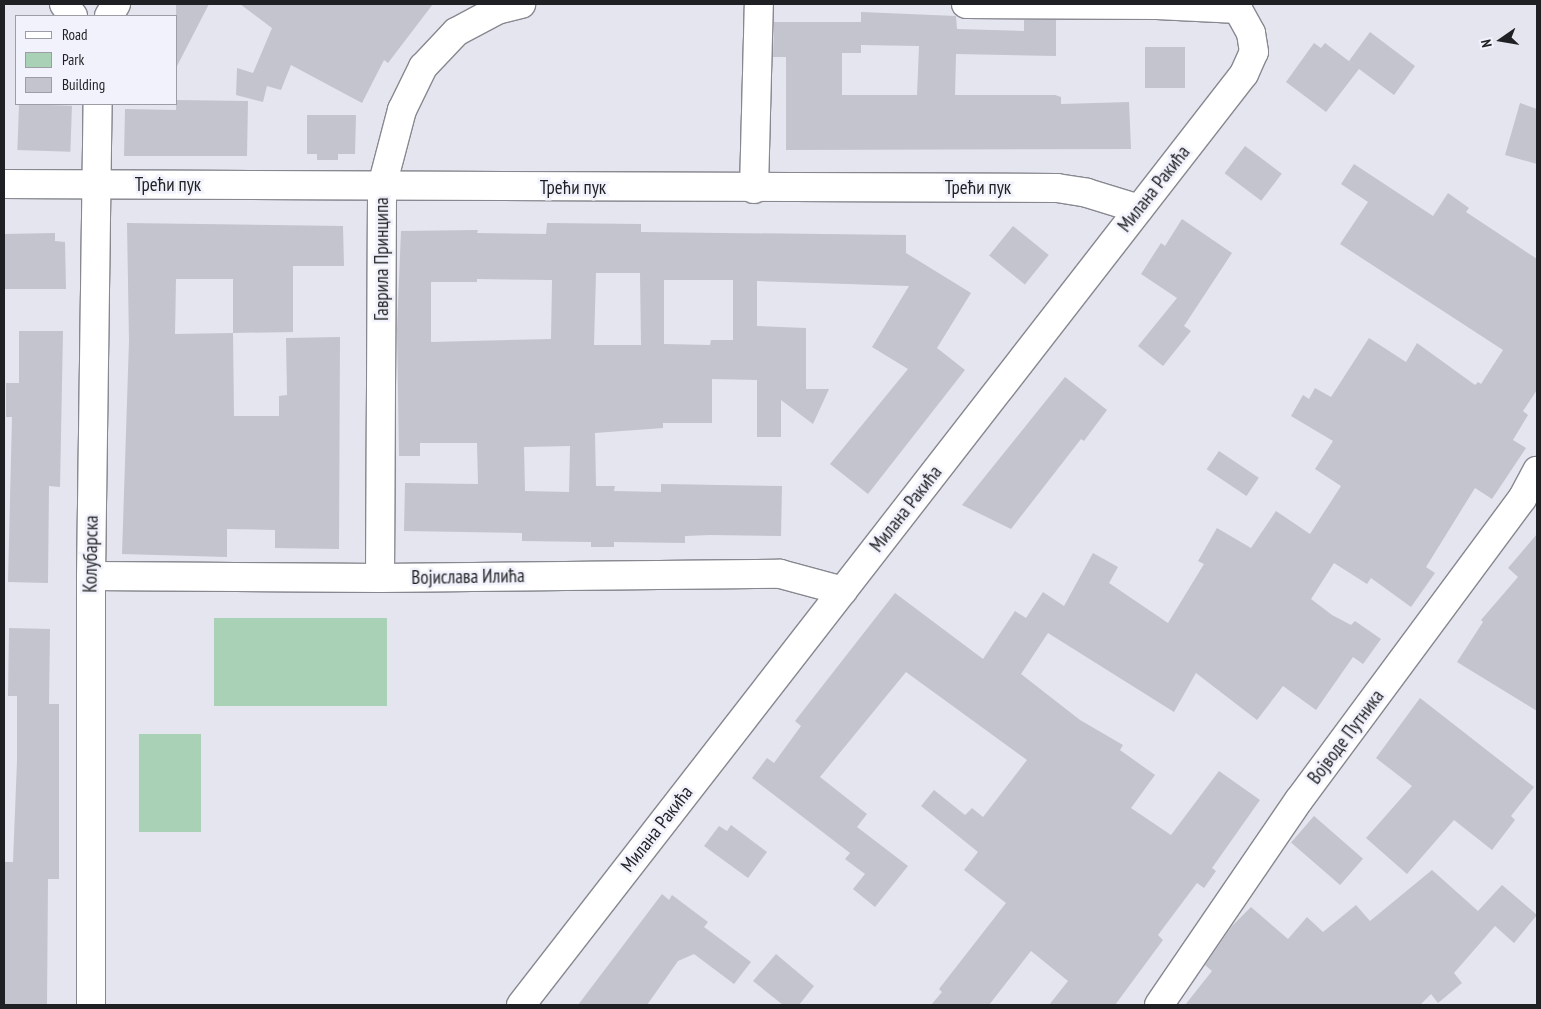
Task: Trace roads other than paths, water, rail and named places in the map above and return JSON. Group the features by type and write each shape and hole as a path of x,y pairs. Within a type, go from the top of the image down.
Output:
{"street":[{"path":"64,4 72,15"},
{"path":"110,15 116,4"},
{"name":"Гаврила Принципа","path":"380,578 382,186 402,110 423,67 456,32 496,10 521,4"},
{"path":"754,189 759,4"},
{"path":"966,4 1237,7"},
{"name":"Милана Ракића","path":"521,1005 1244,74 1254,52 1251,33 1237,7"},
{"name":"Колубарска","path":"91,1005 91,576 98,105"},
{"name":"Трећи пук","path":"4,184 754,189 1057,188 1087,193 1139,208"},
{"name":"Војводе Путника","path":"1159,1005 1299,800 1522,500 1537,471"},
{"name":"Војислава Илића","path":"91,576 380,578 780,574 842,590"}]}
